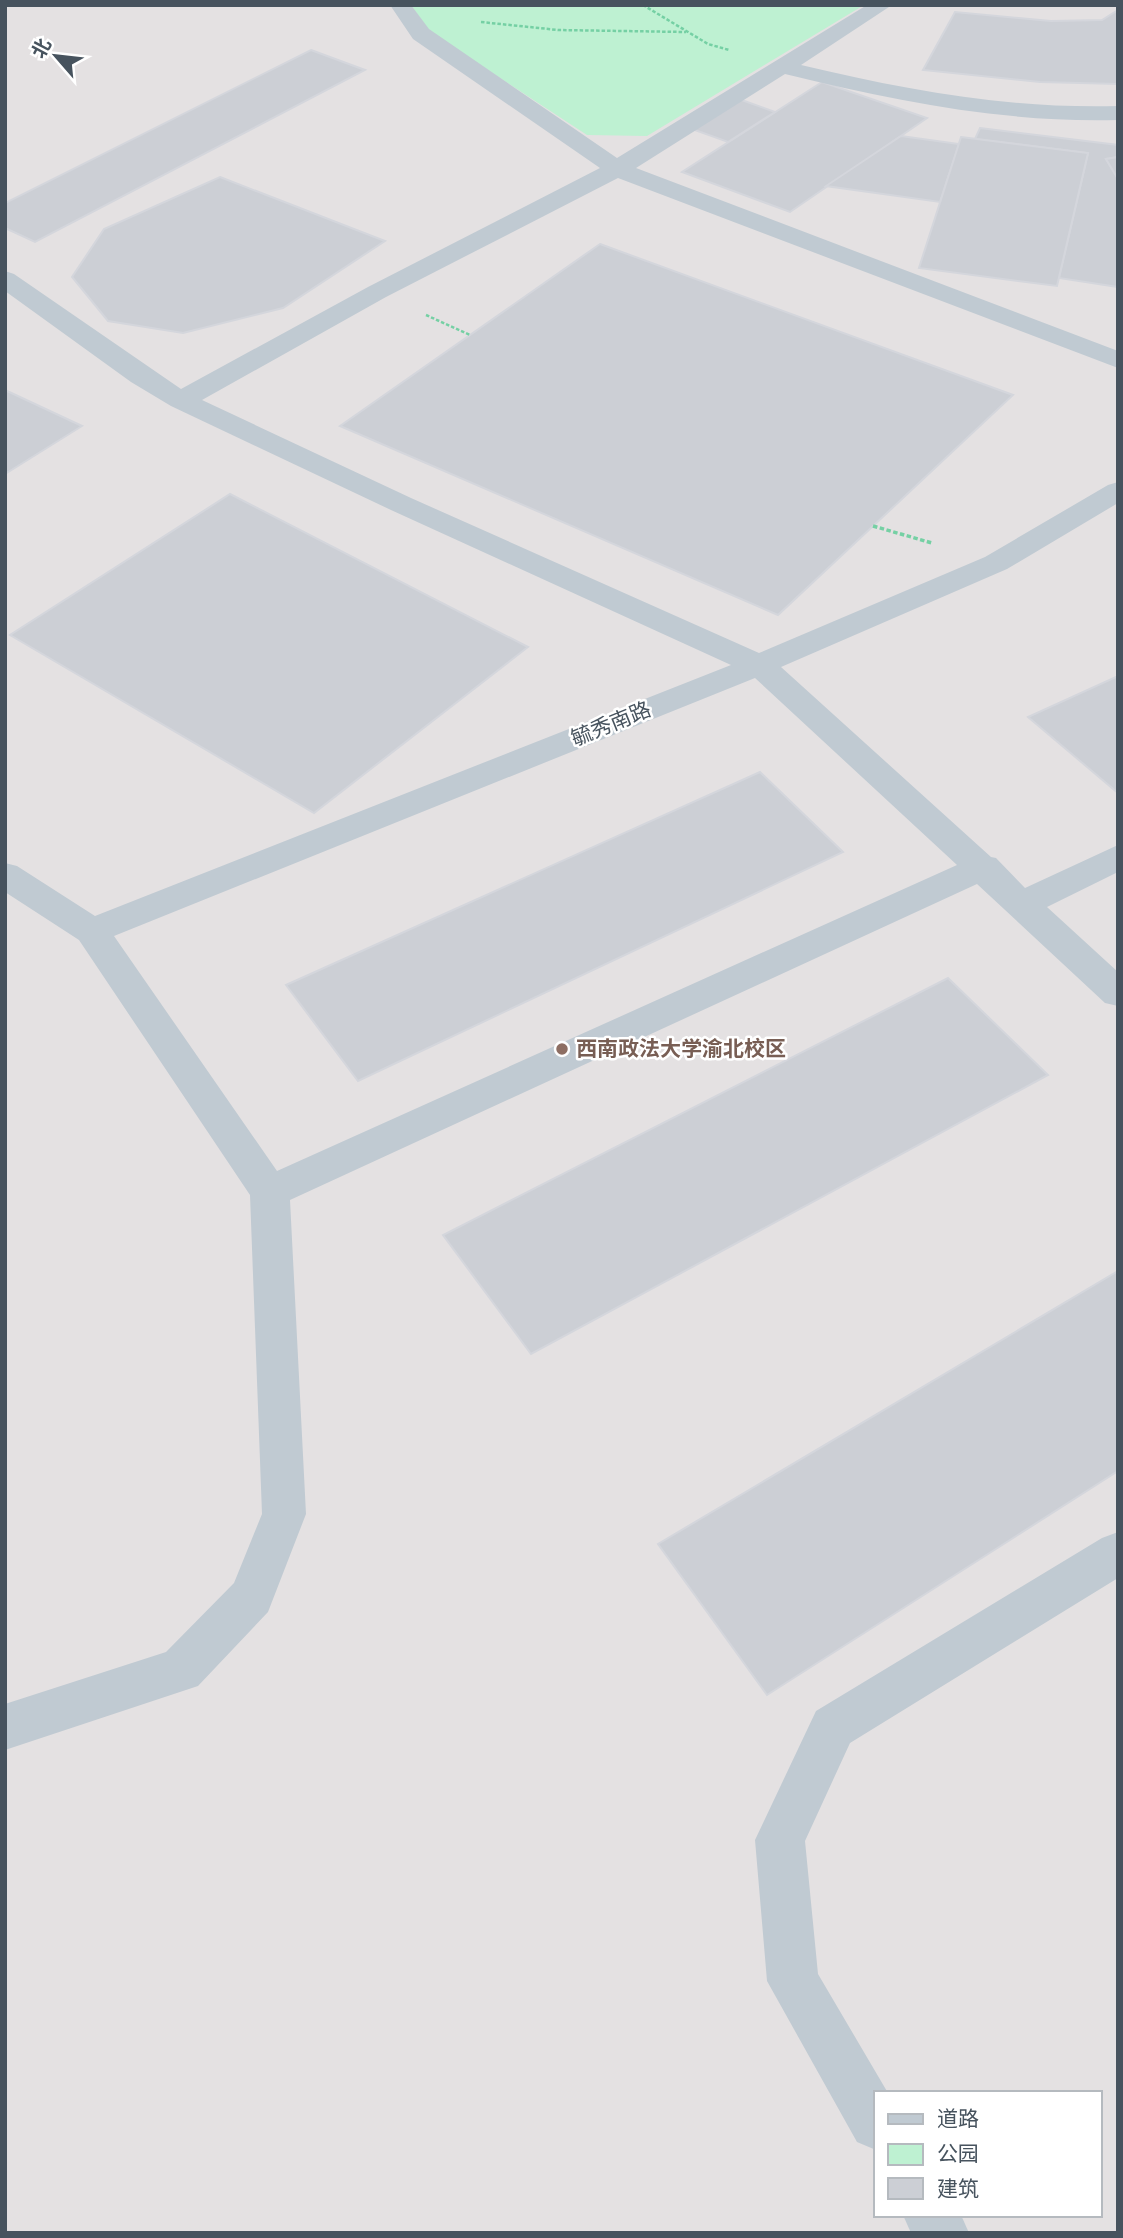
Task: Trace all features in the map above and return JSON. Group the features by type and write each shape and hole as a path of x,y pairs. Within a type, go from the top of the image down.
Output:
{"street":[{"path":"181,400 377,292 617,169 882,5"},
{"path":"402,8 421,34 617,169 1118,360"},
{"path":"782,66 897,95 998,109 1118,113"},
{"path":"5,279 141,376 181,400 401,504 759,665 985,867 1118,993"},
{"name":"毓秀南路","path":"92,931 759,665 996,563 1118,491"},
{"path":"1023,904 1118,857"},
{"path":"270,1192 985,867"},
{"path":"5,875 92,931 270,1192 284,1514 252,1597 181,1670 5,1727"},
{"path":"874,2120 793,1981 780,1840 833,1727 1118,1553"},
{"path":"932,2217 941,2233"}],"path":[{"path":"643,5 708,44 782,66"},
{"path":"402,8 534,30 686,32"}],"shaded area":[{"name":"西南政法大学渝北校区","path":"5,5 1118,5 1118,2233 5,2233"}],"green space":[{"path":"411,5 864,5 647,136 587,135 430,32"}],"building":[{"path":"1118,10 1118,84 1040,82 923,70 955,12 1051,21 1102,20"},
{"path":"311,50 365,70 35,242 5,228 5,203"},
{"path":"822,82 927,118 790,212 682,172"},
{"path":"739,99 775,112 728,142 692,129"},
{"path":"980,128 1118,145 1118,157 1106,159 1118,179 1118,287 1059,278 1088,153 975,139"},
{"path":"901,136 959,144 940,202 826,186"},
{"path":"961,137 1088,153 1057,286 919,268"},
{"path":"1118,157 1118,179 1106,159"},
{"path":"220,177 385,241 283,308 183,333 108,321 72,277 104,229"},
{"path":"600,244 1013,395 778,615 340,426"},
{"path":"5,390 82,426 5,474"},
{"path":"230,494 528,647 314,813 10,635"},
{"path":"1118,676 1118,793 1028,717"},
{"path":"760,772 843,852 358,1081 286,985"},
{"path":"948,978 1048,1075 531,1354 443,1235"},
{"path":"1118,1271 1118,1471 767,1695 658,1544"}],"place":[{"name":"西南政法大学渝北校区","path":"562,1049"}]}
